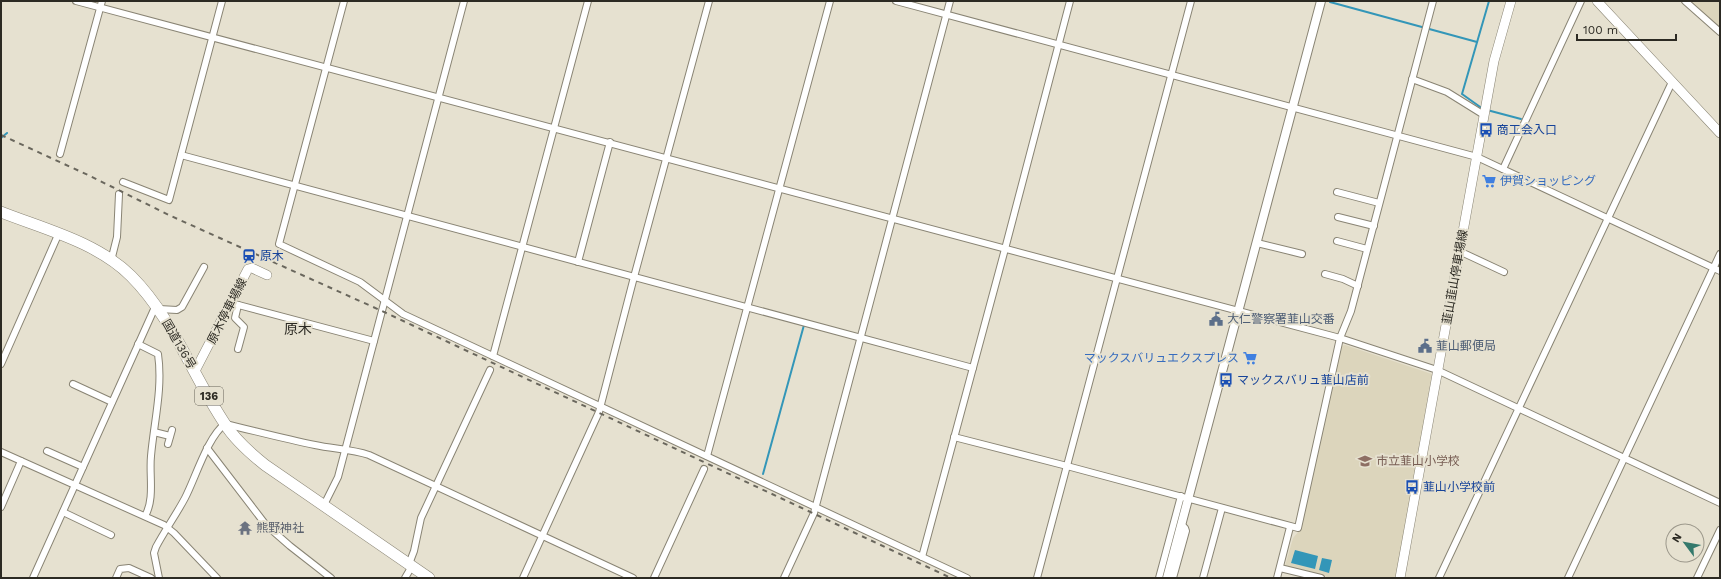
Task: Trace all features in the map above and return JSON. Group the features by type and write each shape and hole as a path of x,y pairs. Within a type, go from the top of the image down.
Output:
{"highway":[{"name":"国道136号","path":"1,212 85,246 111,261 130,275 158,307 225,424 240,444 254,457 429,578"}],"main road":[{"name":"韮山韮山停車場線","path":"1400,578 1494,61 1511,1"},
{"path":"1596,1 1720,133"},
{"name":"原木停車場線","path":"195,371 234,304 250,268 267,275"}],"street":[{"path":"76,1 101,4 213,37 327,68 667,157 1340,338 1437,370 1720,503"},
{"path":"122,182 169,200 222,1"},
{"path":"344,1 279,244 360,282 403,314 968,578"},
{"path":"324,505 336,483 464,1"},
{"path":"493,356 588,1"},
{"path":"523,578 601,406 634,277 709,1"},
{"path":"707,456 830,1"},
{"path":"896,1 1477,157 1720,271"},
{"path":"784,578 816,507 950,1"},
{"path":"922,557 1070,1"},
{"path":"1037,578 1191,1"},
{"path":"1159,578 1185,497 1238,311 1294,107 1321,1"},
{"path":"954,437 1298,528 1340,338 1351,311 1358,286 1433,1"},
{"path":"1503,169 1581,1"},
{"path":"1685,1 1720,32"},
{"path":"60,154 101,4"},
{"path":"1412,79 1447,92 1484,114"},
{"path":"1439,578 1672,82"},
{"path":"578,262 610,142"},
{"path":"181,155 973,368"},
{"path":"1337,192 1379,203"},
{"path":"111,261 117,237 119,194"},
{"path":"1338,217 1374,226"},
{"path":"1,364 58,235"},
{"path":"1337,241 1367,249"},
{"path":"1257,243 1302,254"},
{"path":"1459,252 1504,272"},
{"path":"1568,578 1720,254"},
{"path":"33,578 138,344 158,307 177,310 182,307 204,268"},
{"path":"1325,274 1343,279 1358,286"},
{"path":"238,348 244,327 235,318 234,304 374,341"},
{"path":"138,344 158,354 159,376 151,457 150,505 146,516"},
{"path":"405,578 414,551 421,518 435,485 490,370"},
{"path":"73,384 112,402"},
{"path":"159,578 154,553 167,527 186,496 207,448 219,429 225,424 315,446 351,450 369,455 633,578"},
{"path":"154,432 171,433 168,444"},
{"path":"207,448 266,525 331,578"},
{"path":"47,451 83,467"},
{"path":"1,452 146,516 167,527 217,578"},
{"path":"1,507 21,461"},
{"path":"654,578 704,469"},
{"path":"1167,578 1182,525 1185,497"},
{"path":"1203,578 1222,508"},
{"path":"63,512 111,535"},
{"path":"1173,578 1186,531 1182,525"},
{"path":"1277,578 1290,526"},
{"path":"1697,578 1720,530"},
{"path":"116,578 120,569 129,568 151,578"},
{"path":"1280,568 1321,578"}],"shaded area":[{"path":"1688,1 1720,1 1720,30"},
{"name":"市立韮山小学校","path":"1345,345 1432,374 1397,578 1331,578 1285,566 1293,538 1300,530 1338,347"}],"water":[{"path":"1295,550 1318,556 1315,569 1291,563"},
{"path":"1322,558 1332,560 1329,573 1319,570"}],"waterway":[{"path":"1483,109 1462,94 1489,1"},
{"path":"1330,2 1477,42"},
{"path":"1487,110 1521,119"},
{"path":"1,138 7,133"},
{"path":"763,474 804,325"}],"railway":[{"path":"1,135 88,175 171,216 382,311 951,578"}],"place":[{"name":"商工会入口","path":"1486,130"},
{"name":"伊賀ショッピング","path":"1489,181"},
{"name":"原木","path":"249,256"},
{"name":"大仁警察署韮山交番","path":"1216,319"},
{"name":"韮山郵便局","path":"1425,346"},
{"name":"マックスバリュエクスプレス","path":"1250,358"},
{"name":"マックスバリュ韮山店前","path":"1226,380"},
{"name":"市立韮山小学校","path":"1365,461"},
{"name":"韮山小学校前","path":"1412,487"},
{"name":"熊野神社","path":"245,528"}],"district":[{"name":"原木","path":"298,329"}]}
